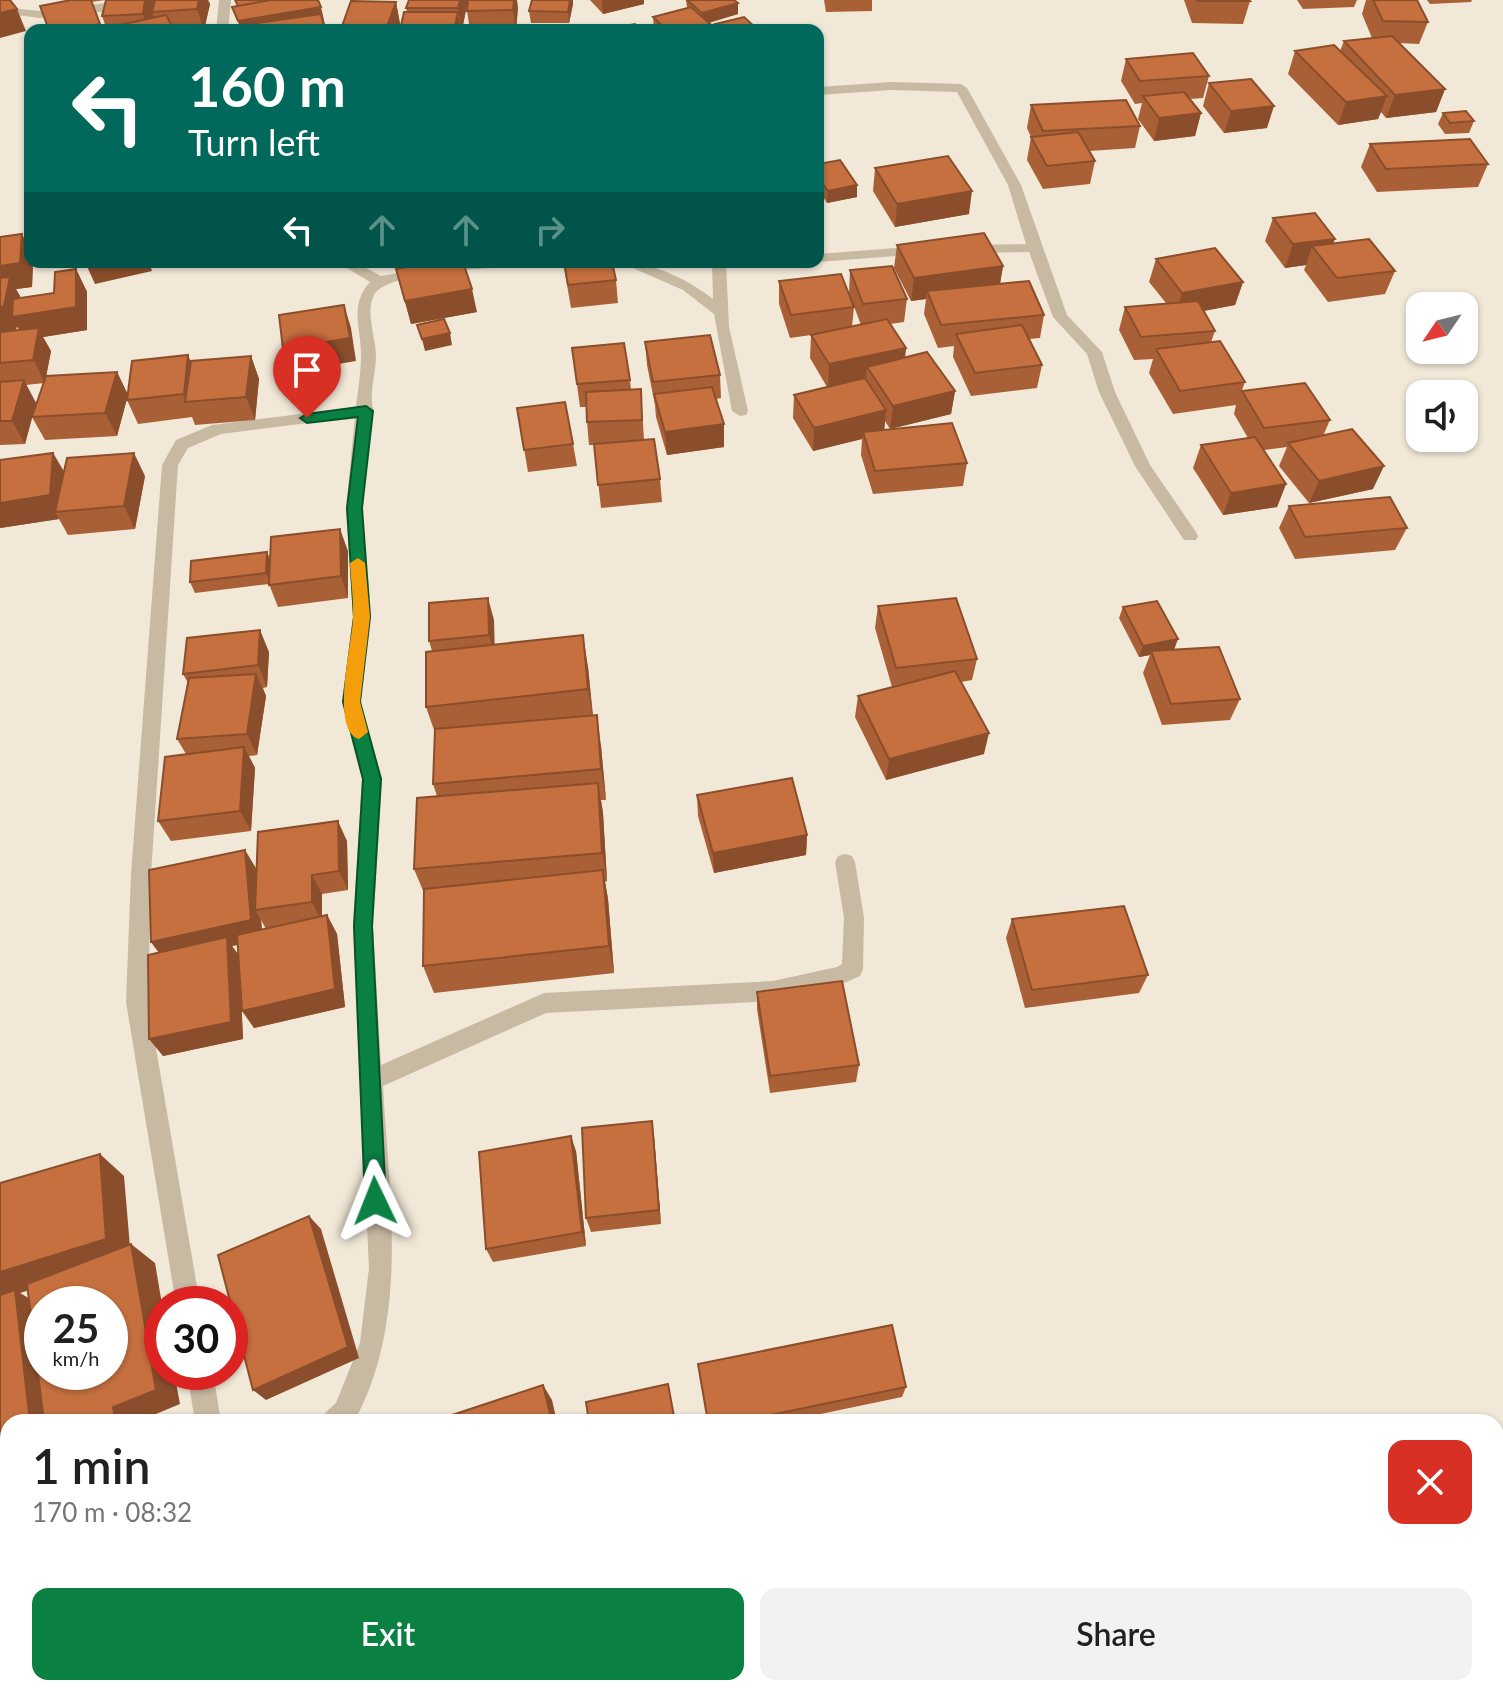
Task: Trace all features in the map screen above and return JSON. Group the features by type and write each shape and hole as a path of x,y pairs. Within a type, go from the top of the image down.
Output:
{"street":[{"path":"0,10 45,16 105,6 140,6 176,0"},
{"path":"223,24 225,0"},
{"path":"824,91 892,86 961,88 1006,161 1060,317 1094,352 1107,392 1143,466 1190,536"},
{"path":"824,258 1034,248"},
{"path":"355,268 379,281"},
{"path":"344,1414 372,1343 381,1268 363,926 372,779 351,702 362,617 354,508 366,411 369,354 364,323 366,295 379,281 450,268"},
{"path":"641,268 688,287 722,313"},
{"path":"718,268 717,284 722,327 740,411"},
{"path":"185,1286 137,1002 141,874 170,465 182,444 218,429 366,411"},
{"path":"372,1080 544,1003 773,991 842,975 852,969 854,918 845,862"},
{"path":"203,1390 207,1414"}],"building":[{"path":"0,0 10,0 17,9 0,13"},
{"path":"91,0 100,24 47,24 40,6"},
{"path":"106,0 145,0 143,14 102,16"},
{"path":"155,0 199,0 197,9 152,12"},
{"path":"235,0 271,0 238,6"},
{"path":"271,0 318,0 321,7 238,21 232,7"},
{"path":"409,0 460,0 458,8 406,8"},
{"path":"468,0 514,0 513,10 467,11"},
{"path":"532,0 570,0 568,12 529,11"},
{"path":"687,0 734,0 738,3 702,13"},
{"path":"1249,0 1250,1 1197,1"},
{"path":"1373,0 1417,0 1428,22 1383,21"},
{"path":"351,1 396,2 388,24 343,24"},
{"path":"691,7 710,24 661,24 653,17"},
{"path":"404,12 458,12 455,24 401,24"},
{"path":"321,14 324,24 251,24"},
{"path":"166,15 171,24 124,24"},
{"path":"744,17 752,24 715,24"},
{"path":"1392,36 1445,89 1395,95 1344,41"},
{"path":"1334,45 1387,96 1346,102 1295,51"},
{"path":"1193,53 1209,76 1140,81 1126,59"},
{"path":"1251,79 1274,106 1231,111 1209,83"},
{"path":"1184,92 1201,113 1159,118 1143,96"},
{"path":"1126,100 1140,126 1043,131 1031,105"},
{"path":"1466,111 1474,121 1450,123 1443,113"},
{"path":"1078,132 1095,161 1047,166 1031,137"},
{"path":"1470,139 1488,164 1386,169 1370,144"},
{"path":"948,156 972,191 897,204 875,168"},
{"path":"840,160 857,185 828,191 824,185 824,163"},
{"path":"1315,213 1335,239 1293,244 1273,218"},
{"path":"984,233 1003,266 914,278 897,245"},
{"path":"22,234 20,263 0,266 0,237"},
{"path":"1369,239 1395,271 1337,278 1312,246"},
{"path":"1215,248 1243,282 1182,293 1156,259"},
{"path":"892,266 907,299 863,304 850,270"},
{"path":"465,268 472,289 405,301 396,269"},
{"path":"565,268 613,268 616,280 568,285"},
{"path":"76,269 76,307 12,317 13,299 54,293 55,272"},
{"path":"841,274 854,307 791,315 779,281"},
{"path":"10,277 4,306 0,307 0,278"},
{"path":"1029,281 1044,315 941,325 927,291"},
{"path":"1198,301 1215,331 1141,337 1125,307"},
{"path":"344,305 350,338 283,349 279,315"},
{"path":"444,319 450,333 422,339 417,325"},
{"path":"887,319 906,348 829,364 811,335"},
{"path":"1022,325 1042,365 975,373 956,334"},
{"path":"39,328 33,360 0,363 0,332"},
{"path":"710,335 720,375 653,382 645,342"},
{"path":"1220,341 1245,382 1180,391 1156,349"},
{"path":"624,343 630,380 577,384 572,348"},
{"path":"927,352 955,391 893,406 867,367"},
{"path":"188,355 184,394 127,400 132,361"},
{"path":"251,356 246,397 185,402 191,361"},
{"path":"117,372 105,413 32,417 46,376"},
{"path":"865,378 886,410 814,428 794,395"},
{"path":"24,380 12,421 0,421 0,382"},
{"path":"1305,383 1330,420 1264,428 1242,391"},
{"path":"712,387 724,424 665,432 654,394"},
{"path":"641,389 642,420 587,422 586,392"},
{"path":"565,402 573,444 524,450 517,408"},
{"path":"952,423 967,463 875,471 863,432"},
{"path":"1352,429 1384,466 1319,481 1288,443"},
{"path":"1255,437 1286,484 1231,493 1201,445"},
{"path":"654,439 660,479 598,485 594,444"},
{"path":"53,453 50,495 0,503 0,460"},
{"path":"134,453 124,506 55,512 67,458"},
{"path":"1390,497 1407,528 1305,537 1289,506"},
{"path":"340,529 341,576 269,585 271,537"},
{"path":"267,552 266,573 190,582 191,561"},
{"path":"488,598 489,635 429,641 429,603"},
{"path":"956,598 977,659 896,668 878,606"},
{"path":"1157,601 1178,639 1143,646 1123,607"},
{"path":"260,630 258,665 183,674 187,638"},
{"path":"583,635 588,689 426,707 426,652"},
{"path":"1219,647 1240,699 1171,704 1151,651"},
{"path":"955,671 989,733 889,759 858,696"},
{"path":"256,674 247,734 177,739 189,678"},
{"path":"597,715 601,769 433,784 435,729"},
{"path":"244,747 240,811 158,821 165,757"},
{"path":"792,778 807,835 713,853 697,795"},
{"path":"598,783 602,853 414,869 417,798"},
{"path":"338,821 339,871 312,875 312,902 255,910 258,832"},
{"path":"245,850 251,920 151,942 149,870"},
{"path":"603,870 609,946 423,966 424,889"},
{"path":"1124,906 1148,975 1032,990 1012,919"},
{"path":"327,915 335,989 242,1011 237,935"},
{"path":"227,937 231,1022 149,1039 148,955"},
{"path":"842,981 859,1065 770,1076 757,992"},
{"path":"652,1121 659,1210 586,1218 582,1128"},
{"path":"571,1136 582,1232 486,1249 479,1152"},
{"path":"100,1154 106,1239 0,1272 0,1183"},
{"path":"309,1216 348,1347 253,1390 248,1371 248,1286 226,1286 218,1255"},
{"path":"131,1244 144,1320 144,1390 156,1390 113,1407 114,1414 43,1414 40,1390 128,1390 128,1286 27,1284"},
{"path":"15,1290 29,1414 0,1414 0,1295"},
{"path":"892,1325 906,1387 775,1414 707,1414 698,1364"},
{"path":"668,1384 674,1414 588,1414 586,1402"},
{"path":"543,1385 550,1414 455,1414"}],"slow traffic":[{"path":"358,563 362,617 351,702 359,732"}],"route":[{"path":"307,418 366,411 354,508 362,617 351,702 372,779 363,926 375,1201"}]}
